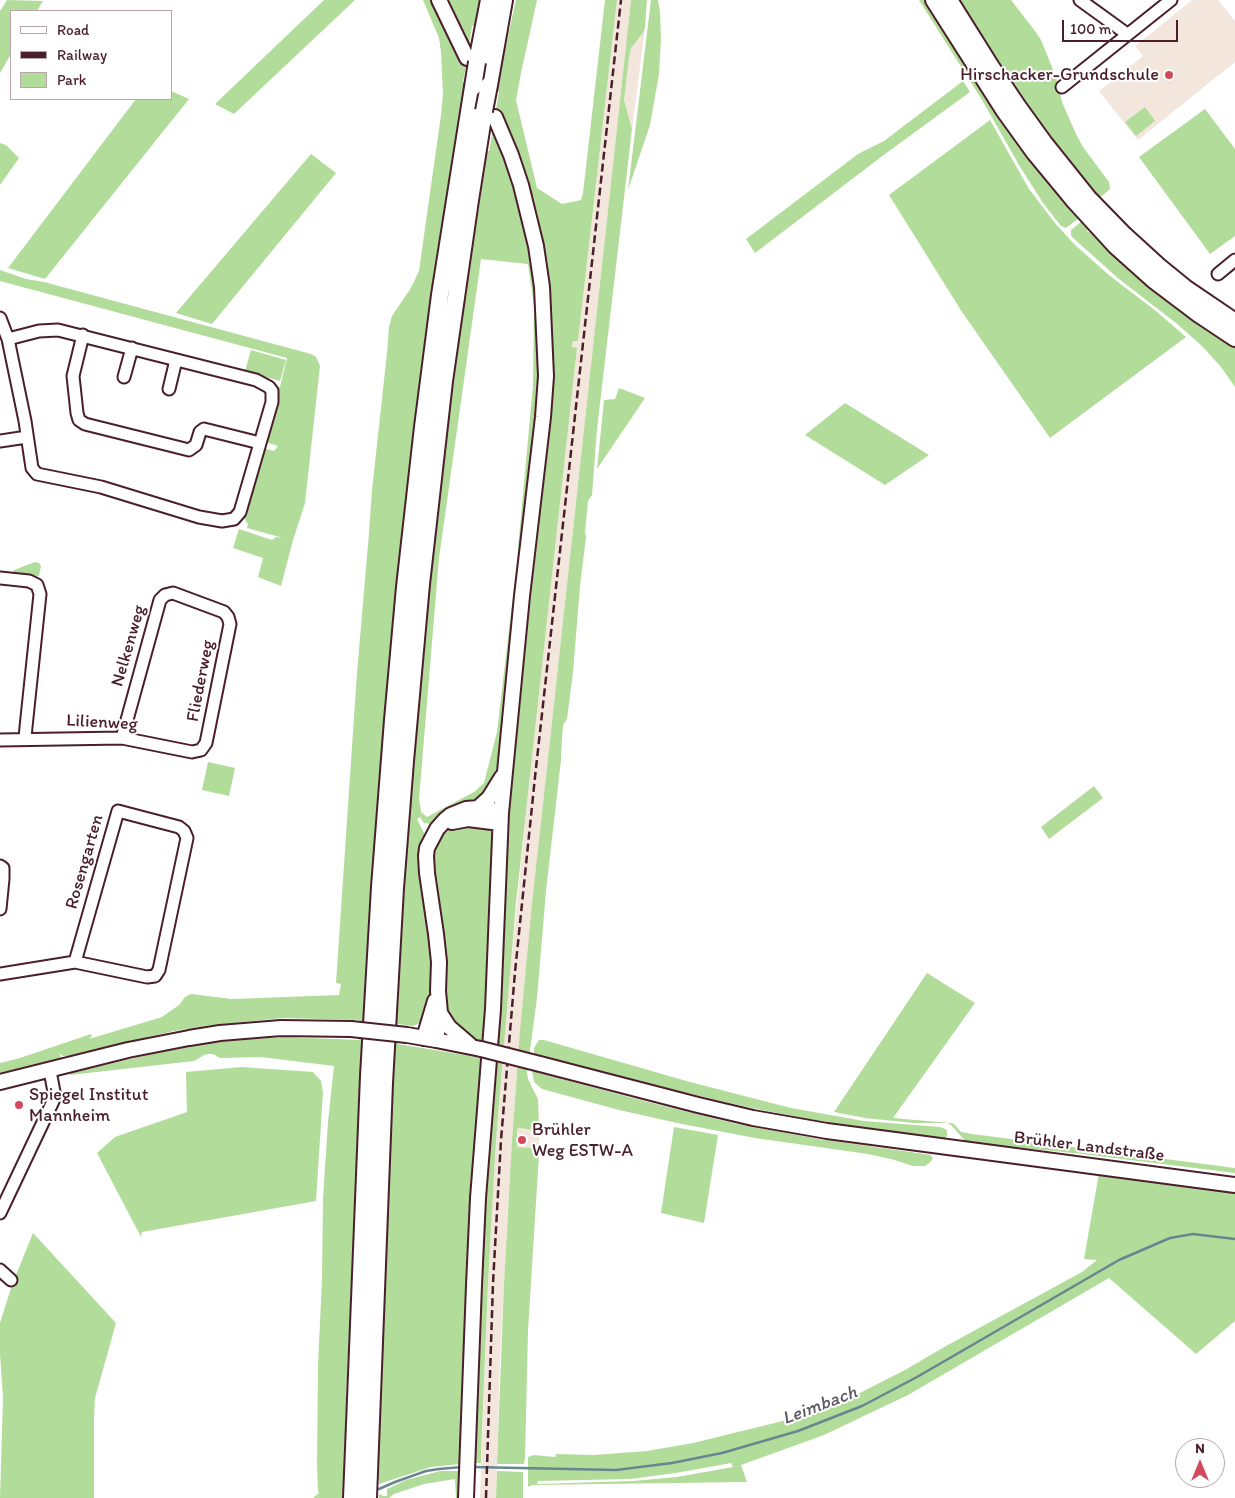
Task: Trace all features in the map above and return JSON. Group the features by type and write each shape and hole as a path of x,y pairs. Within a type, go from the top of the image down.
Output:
{"highway":[{"path":"368,1498 384,1084 405,761 432,483 448,352 490,114 472,60 489,0"},
{"path":"352,1498 368,1085 380,887 406,578 440,295 481,86 504,0"},
{"path":"934,0 1004,110 1035,153 1073,199 1116,246 1154,280 1235,338"},
{"path":"949,0 990,67 1018,107 1088,198 1158,266 1185,288 1235,322"}],"main road":[{"path":"439,0 472,60"},
{"path":"466,1498 475,1256 493,1009 504,774 543,417 546,358 542,287 536,246 526,203 511,154 490,114"},
{"path":"478,808 489,798 504,774"},
{"path":"430,1039 440,1012 438,951 426,864 427,848 433,835 451,815 466,809 478,808 492,810 501,818"},
{"path":"439,827 455,821 468,819 501,818"},
{"path":"430,1039 438,990"},
{"path":"440,1012 449,1027 476,1048"},
{"name":"Brühler Landstraße","path":"0,1082 128,1050 228,1032 281,1028 351,1029 430,1039 476,1048 670,1099 753,1118 836,1133 1235,1185"}],"street":[{"path":"1080,0 1127,34"},
{"path":"1062,87 1171,0"},
{"path":"1218,274 1235,260"},
{"path":"0,318 8,339 30,461 32,468 37,474 101,487 199,517 222,521 234,519 240,512 273,396 269,387 256,380 58,330 49,329 8,339"},
{"path":"83,335 73,376 79,420 85,424 189,450 196,445 200,432 204,429 260,443"},
{"path":"124,377 132,348"},
{"path":"169,389 176,360"},
{"path":"0,441 27,437"},
{"path":"0,578 29,581 37,585 40,594 25,739"},
{"name":"Nelkenweg","path":"122,738 160,600 165,595 173,593 224,612 228,616"},
{"name":"Fliederweg","path":"200,750 206,743 230,624 228,616"},
{"name":"Lilienweg","path":"0,740 122,738 192,752 200,750"},
{"name":"Rosengarten","path":"118,810 178,827 184,831 187,838 159,970 155,976 146,977 75,962 118,810"},
{"path":"0,866 3,868 0,909"},
{"path":"0,974 75,962"},
{"path":"0,1213 55,1097 50,1070"},
{"path":"0,1270 11,1280"}],"shaded area":[{"path":"617,0 631,0 546,776 516,1082 500,1360 496,1498 480,1498 488,1283 496,1140 510,972 577,348 572,348 573,341 578,341"},
{"name":"Hirschacker-Grundschule","path":"1192,0 1218,0 1235,21 1235,62 1138,140 1099,91 1143,56 1135,46"},
{"path":"645,28 632,129 624,100 629,58 631,48"},
{"path":"539,1127 539,1152 536,1148 517,1147 518,1128 536,1130"}],"green space":[{"path":"7,0 43,1 38,10 10,10 10,56 0,73 0,11"},
{"path":"324,0 355,0 234,114 215,104"},
{"path":"423,0 435,0 466,65 463,82 465,83 418,401 400,558 385,717 377,810 360,1097 343,1498 313,1498 319,1493 317,1466 318,1365 323,1198 334,1066 261,1057 220,1058 209,1054 194,1061 70,1075 71,1073 148,1055 196,1045 235,1040 286,1037 359,1040 359,1020 283,1018 213,1025 174,1031 69,1056 61,1055 59,1052 61,1059 0,1073 0,1063 91,1034 92,1036 89,1039 162,1017 191,994 232,999 339,995 341,984 336,983 357,673 372,490 389,327 392,316 411,288 419,271 443,94 439,38"},
{"path":"444,0 479,0 475,26 472,26 469,48"},
{"path":"516,0 537,0 516,100 537,188 562,204 581,200 583,193 605,0 617,0 578,341 573,341 572,347 577,348 516,903 496,1140 481,1463 474,1463 475,1353 508,797 550,367 514,152 496,109 499,77"},
{"path":"631,0 647,0 645,28 631,48 624,100 632,129 597,429 592,495 588,501 573,672 567,719 563,725 537,998 527,1072 528,1079 538,1099 539,1127 536,1130 518,1128 517,1133 517,1147 536,1148 539,1154 528,1330 525,1458 524,1464 497,1464 504,1284 520,1031 532,904"},
{"path":"651,0 658,0 660,12 659,74 650,125 628,190"},
{"path":"919,0 928,0 1091,226 1087,231 1091,233 1095,230 1235,344 1235,387 1221,367 1202,346 1176,323 1119,279 1072,237 1071,230 1081,222 1079,218 1066,228 1061,226 1043,203 1019,165 982,100"},
{"path":"954,0 1011,0 1035,31 1041,40 1056,77 1062,102 1076,134 1083,147 1109,182 1110,189 1097,200 1056,151"},
{"path":"963,81 970,92 755,253 746,239 858,154 884,141"},
{"path":"172,91 189,99 45,279 8,268 135,100 172,100"},
{"path":"1145,107 1155,121 1136,136 1125,122"},
{"path":"1205,109 1235,149 1235,236 1210,254 1139,157"},
{"path":"990,120 1029,189 1055,223 1074,244 1110,276 1186,337 1050,438 962,312 889,195"},
{"path":"494,124 506,153 535,257 542,372 502,744 494,779 485,797 431,824 424,823 420,817 417,819 424,833 432,941 433,986 431,1005 422,1022 413,1026 398,1024 398,1044 483,1058 461,1464 431,1467 379,1484 379,1480 377,1480 378,1421 391,1112 416,725 429,587 452,388 469,259 476,227 487,151 489,151","holes":["481,259 528,264 534,306 533,385 516,570 497,732 484,783 474,792 427,817 421,812 419,799 439,558"]},
{"path":"0,143 6,145 19,158 0,185"},
{"path":"311,154 336,173 212,324 176,313"},
{"path":"0,270 26,279 44,282 311,354 316,357 320,366 305,503 281,586 258,577 263,558 233,548 239,529 272,540 276,537 283,538 247,528 248,524 244,518 263,448 274,451 278,446 265,442 272,385 280,387 287,358 0,281"},
{"path":"251,350 286,360 280,381 245,371"},
{"path":"619,388 645,398 597,469 604,400 615,399"},
{"path":"845,403 929,455 885,485 805,435"},
{"path":"35,562 41,566 39,576 15,574 13,572 14,570"},
{"path":"208,762 235,768 229,796 202,790"},
{"path":"1094,786 1103,798 1049,839 1041,827"},
{"path":"458,825 486,827 494,834 491,954 485,1041 477,1040 447,1016 431,854 439,836 444,831"},
{"path":"927,973 975,1003 893,1118 950,1123 954,1124 961,1132 972,1134 1235,1168 1235,1173 966,1142 948,1123 914,1123 865,1118 834,1112"},
{"path":"539,1040 791,1108 864,1121 940,1127 947,1130 947,1136 944,1139 916,1135 808,1119 742,1106 534,1054 534,1048"},
{"path":"242,1067 313,1072 321,1081 323,1092 316,1201 142,1232 141,1237 97,1153 115,1137 187,1112 186,1072"},
{"path":"532,1071 737,1124 819,1139 931,1155 933,1159 925,1166 913,1166 868,1154 755,1138 682,1124 619,1110 542,1089 534,1082"},
{"path":"674,1127 718,1135 704,1223 661,1213"},
{"path":"1099,1173 1235,1190 1235,1321 1196,1354 1109,1278 908,1395 824,1435 741,1465 747,1482 532,1485 528,1487 528,1457 534,1455 555,1457 556,1454 594,1455 647,1451 693,1443 787,1420 848,1399 905,1370 1082,1272 1097,1260 1084,1259","holes":["731,1463 733,1467 677,1477 633,1481 537,1484 538,1481 630,1479"]},
{"path":"33,1233 116,1323 95,1398 94,1498 0,1498 3,1398 0,1323 12,1285"},
{"path":"440,1471 460,1471 463,1498 456,1498 455,1479 424,1484 394,1494 389,1498 379,1498 381,1494 382,1496 387,1496 387,1489 406,1480"},
{"path":"497,1471 523,1472 523,1498 496,1498"}],"waterway":[{"name":"Leimbach","path":"472,1467 616,1470 672,1463 722,1453 798,1431 862,1406 917,1377 1119,1260 1170,1238 1193,1234 1235,1239"},
{"name":"Leimbach","path":"379,1489 426,1471 462,1467"}],"railway":[{"path":"486,1498 493,1283 501,1140 515,972 621,0"}],"place":[{"name":"Hirschacker-Grundschule","path":"1169,75"},
{"name":"Spiegel Institut Mannheim","path":"19,1105"},
{"name":"Brühler Weg ESTW-A","path":"522,1140"}]}
